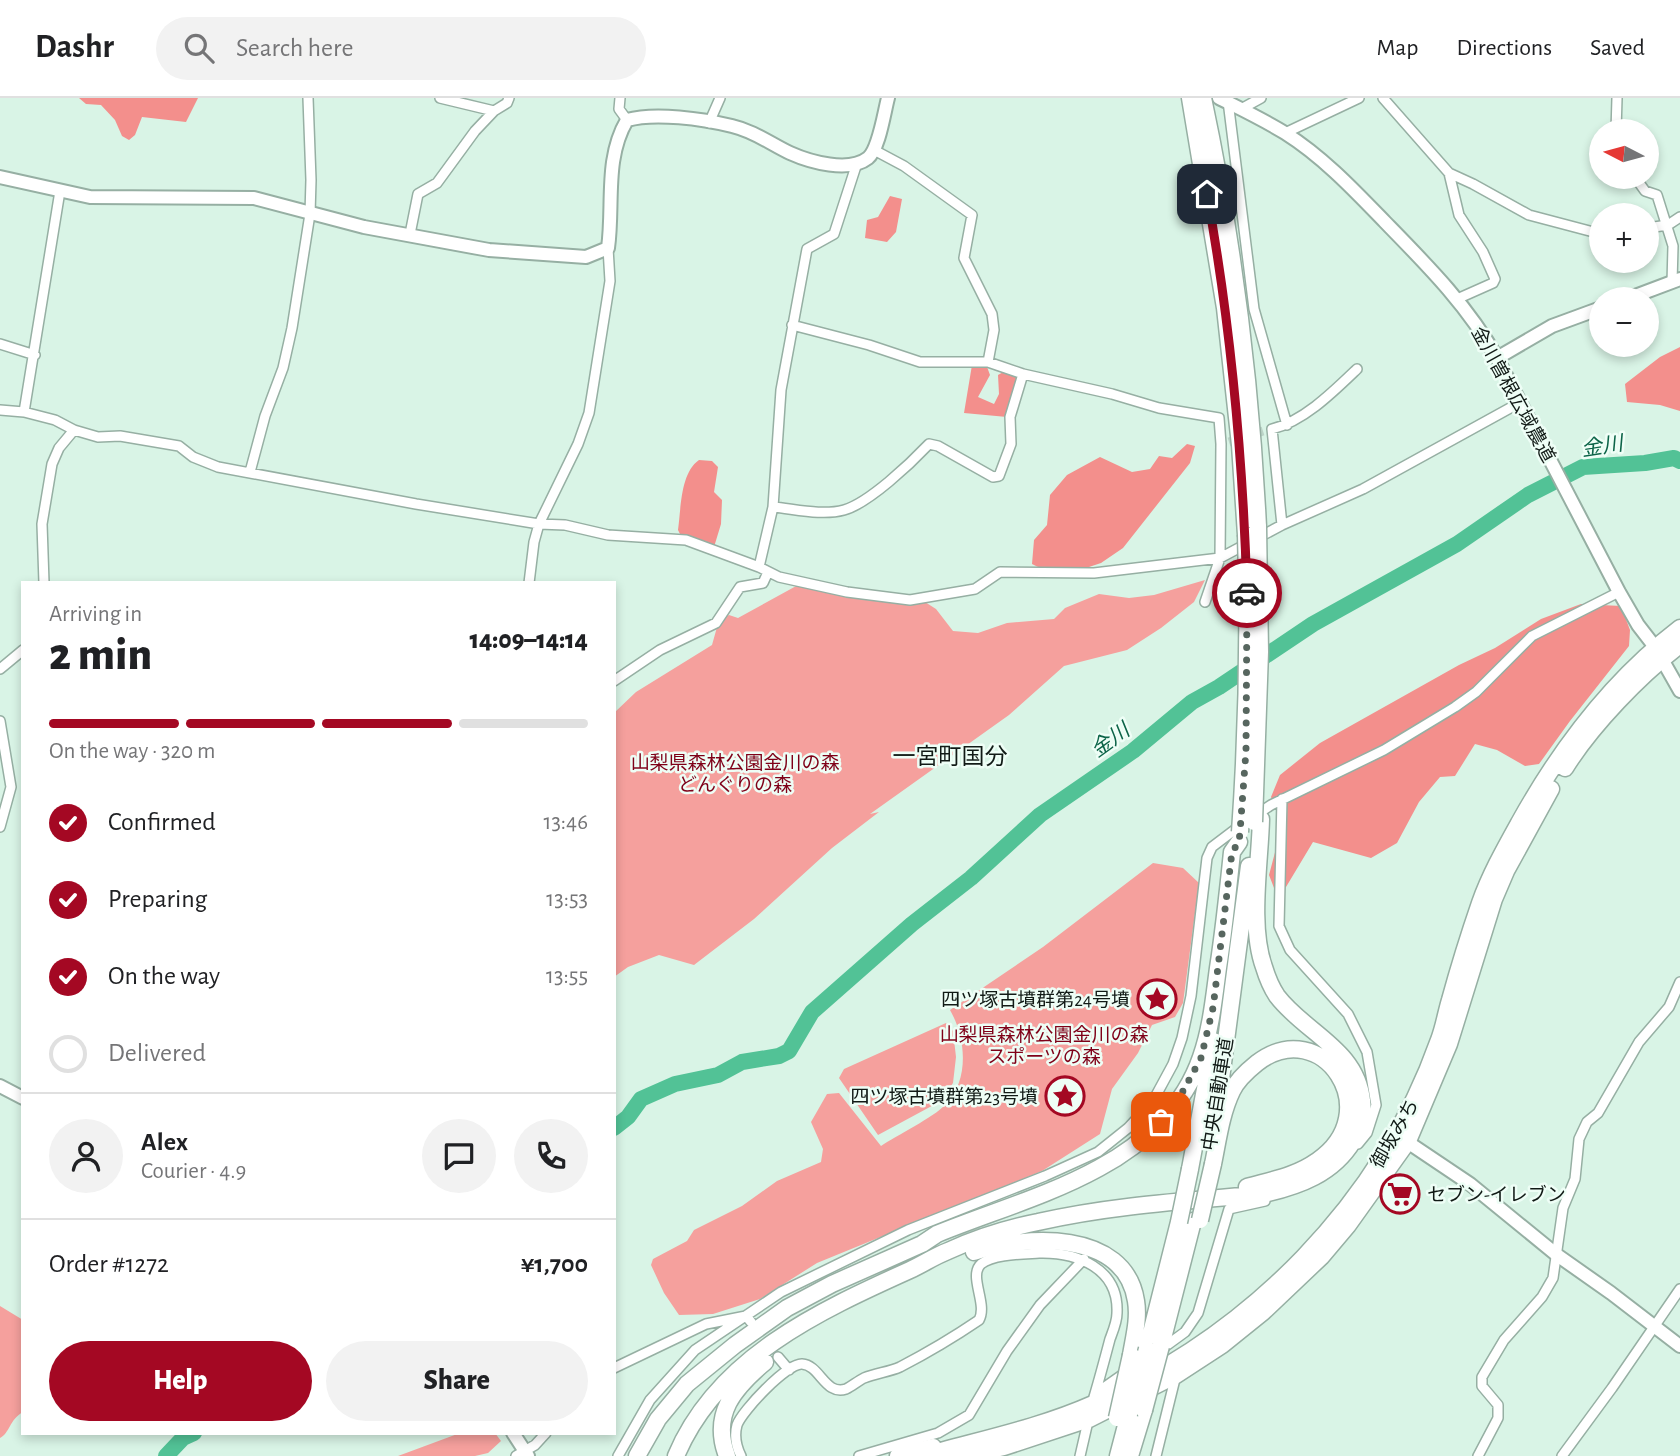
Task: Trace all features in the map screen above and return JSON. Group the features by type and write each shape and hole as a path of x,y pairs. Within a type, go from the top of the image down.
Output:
{"highway":[{"name":"中央自動車道","path":"1118,1456 1130,1414 1177,1284 1203,1167 1224,1059 1259,797 1255,792 1260,652 1252,531 1226,308 1190,98"},
{"name":"中央自動車道","path":"1203,98 1239,306 1254,446 1246,751 1240,837 1208,1085 1203,1167"},
{"name":"御坂みち","path":"964,1456 1176,1375 1222,1345 1297,1281 1348,1225 1402,1138 1449,1044 1478,945 1506,871 1568,762 1680,628"},
{"name":"御坂みち","path":"1658,653 1680,645"},
{"path":"676,1456 681,1443 703,1409 727,1379 779,1337 816,1315 966,1243 1036,1222 1125,1206 1264,1194 1300,1184 1326,1171 1349,1148 1357,1134 1363,1107 1357,1078 1341,1054 1291,1011 1277,995 1259,950 1257,820"},
{"path":"637,1456 658,1419 687,1384 787,1308 832,1284 922,1244 937,1234 1067,1184 1098,1169 1142,1141 1177,1102 1201,1058 1213,1008 1232,852 1240,837"},
{"path":"922,1244 939,1242 1070,1206 1176,1191 1247,1187 1291,1176 1330,1152 1343,1133 1348,1097 1343,1079 1332,1065 1303,1051 1283,1050 1267,1055 1246,1072 1232,1090 1220,1129 1203,1167 1190,1221"},
{"name":"御坂みち","path":"1092,1406 1162,1369 1216,1335 1275,1287 1339,1219 1402,1138"},
{"name":"中央自動車道","path":"1154,1348 1190,1221"},
{"path":"925,1263 948,1261 989,1247 1028,1240 1062,1242 1091,1249 1115,1263 1132,1286 1137,1313 1131,1355 1130,1414 1109,1456"},
{"path":"665,1456 679,1426 729,1365 832,1284"},
{"path":"727,1456 720,1435 722,1414 731,1397 752,1373 816,1315"},
{"name":"中央自動車道","path":"1130,1414 1130,1456"},
{"path":"898,1456 1005,1440"},
{"path":"985,1456 1005,1440"},
{"name":"御坂みち","path":"923,1456 1005,1440"}],"street":[{"path":"250,472 265,416 286,355 310,214 308,98"},
{"path":"440,98 494,111"},
{"path":"410,234 418,194 437,183 466,141 494,111 508,103 509,98"},
{"path":"620,98 619,109 627,120"},
{"path":"709,123 720,98"},
{"path":"529,581 539,524 578,444 589,413 610,281 608,248 613,154 627,120 644,115 734,126 791,153 821,162 845,165 867,159 874,150 888,98"},
{"path":"1241,109 1261,98"},
{"path":"1285,133 1360,98"},
{"path":"1383,98 1449,173 1529,215 1589,231"},
{"path":"1616,119 1617,98"},
{"path":"1223,99 1254,309 1287,425"},
{"name":"金川曽根広域農道","path":"1223,99 1285,133 1326,163 1421,259 1482,331 1619,592 1680,691"},
{"path":"874,150 904,166 972,215 964,258 992,314 994,330 988,362"},
{"path":"616,680 660,650 716,622 740,587 763,583 773,507 780,390 807,248 834,234 857,163"},
{"path":"1449,173 1459,215 1483,253 1494,279 1493,283 1457,299"},
{"path":"0,177 90,197 254,198 364,227 489,250 586,257 608,248"},
{"path":"1643,189 1657,195 1674,246 1676,281 1659,287"},
{"path":"24,412 60,191"},
{"path":"1659,226 1668,225 1680,217"},
{"path":"1497,358 1552,326 1589,312"},
{"path":"792,325 869,345 920,362 988,362 1159,408 1219,418 1225,443 1220,558 1205,602"},
{"path":"0,344 35,355"},
{"path":"1282,525 1267,430 1287,425 1333,392 1357,369"},
{"path":"773,507 820,512 844,510 879,488 911,463 929,444 938,446 993,477 999,476 1011,444 1010,418 1023,373"},
{"path":"0,410 24,412 55,420 74,430 98,437 120,436 179,446 193,457 206,462 250,472 416,504 539,524 565,525 608,535 686,540 779,577 909,600 975,589 1000,572 1094,573 1220,558 1282,525 1363,489 1521,402"},
{"path":"44,581 42,524 52,464 59,448 74,430"},
{"path":"618,1456 650,1400 695,1350 749,1319 781,1292 908,1230 1098,1152 1128,1128 1153,1101 1173,1065 1182,1038 1191,996 1203,883 1212,847 1271,805 1384,750 1455,707 1476,692 1532,636 1619,592"},
{"path":"0,669 21,652"},
{"path":"0,721 11,787 0,827"},
{"path":"1092,1406 1185,1332 1198,1314 1229,1209 1290,1193 1312,1184 1342,1164 1367,1133 1376,1105 1367,1052 1348,1014 1290,950 1279,926 1282,799"},
{"path":"1478,1456 1498,1418 1498,1405 1482,1386 1482,1377 1504,1340 1542,1297 1553,1278 1563,1208 1575,1179 1579,1139 1587,1122 1598,1113 1639,1042 1669,1007 1680,982"},
{"path":"0,1086 21,1097"},
{"path":"1402,1138 1470,1184 1557,1255 1680,1346"},
{"path":"741,1456 735,1435 738,1422 765,1389 798,1364 811,1367 831,1388 843,1390 865,1378 898,1368 979,1320 983,1313 976,1273 980,1265 1016,1254 1053,1253 1084,1259 1103,1272 1114,1290 1117,1314 1080,1456"},
{"path":"859,1456 938,1433 969,1415 1007,1351 1040,1305 1084,1259"},
{"path":"1562,1456 1680,1289"},
{"path":"616,1367 706,1324 749,1319"},
{"path":"778,1357 789,1370"},
{"path":"1156,1456 1176,1375"},
{"path":"514,1435 523,1455 544,1435"}],"green space":[{"name":"山梨県森林公園金川の森 どんぐりの森","path":"1205,580 1194,602 1127,650 1064,666 1009,715 870,814 879,812 832,848 754,919 694,965 659,955 628,967 616,976 616,711 636,692 712,645 719,620 729,615 738,618 798,585 842,586 862,597 925,602 936,609 953,631 978,633 1007,623 1054,619 1065,608 1099,594 1129,598 1154,595"},
{"name":"山梨県森林公園金川の森 スポーツの森","path":"1153,863 1183,868 1199,883 1183,1003 1175,1017 1152,1025 1138,1053 1112,1089 1100,1134 1042,1171 817,1263 760,1299 713,1314 679,1315 664,1293 651,1265 653,1259 687,1241 694,1230 742,1206 777,1181 821,1162 823,1149 811,1122 827,1094 839,1093 881,1146 940,1110 953,1095 962,1071 962,1046 950,1010 1043,947"},
{"path":"946,1023 953,1031 956,1057 953,1083 941,1101 878,1135 839,1078 844,1069"},
{"path":"0,1306 21,1319 21,1414 0,1438"},
{"path":"455,1435 496,1435 501,1441 488,1453 475,1456 398,1456"}],"shaded area":[{"path":"79,98 198,98 186,122 142,117 135,135 129,140 122,136 115,120 101,105 86,104"},
{"path":"890,196 902,199 896,232 887,242 865,238 867,220 878,217"},
{"path":"1680,347 1680,411 1660,405 1627,402 1625,384 1660,357"},
{"path":"986,364 990,375 978,397 994,404 999,394 998,375 1005,371 1016,374 1017,383 1007,417 964,413 972,365"},
{"path":"1187,444 1195,446 1190,463 1123,548 1101,563 1083,569 1040,568 1032,564 1034,540 1047,525 1050,495 1067,475 1100,457 1132,472 1150,469 1159,456 1172,458"},
{"path":"699,460 712,461 718,467 714,492 722,500 721,524 714,547 681,536 678,530 685,483 688,474"},
{"path":"1581,604 1621,606 1630,630 1629,646 1539,764 1525,766 1497,750 1475,744 1455,776 1440,777 1419,802 1397,843 1371,858 1313,842 1286,887 1274,888 1269,875 1282,826 1271,797 1280,775 1320,743 1459,665 1495,648 1541,619"}],"waterway":[{"name":"金川","path":"616,1126 628,1117 641,1099 675,1084 718,1075 742,1062 779,1056 789,1051 812,1012 912,924 971,878 1040,815 1133,751 1192,702 1313,624 1457,544 1528,495 1583,467 1645,463 1674,458 1680,461"},
{"name":"金川","path":"166,1456 183,1438 190,1435"}],"tunnel":[{"path":"1229,442 1263,431"}],"way so far":[{"path":"1161,1122 1177,1102 1201,1058 1213,1008 1232,852 1239,842 1240,832 1246,751 1247,593"}],"place":[{"name":"四ツ塚古墳群第24号墳","path":"1157,999"},
{"name":"四ツ塚古墳群第23号墳","path":"1065,1096"},
{"name":"セブン-イレブン","path":"1400,1194"}],"district":[{"name":"一宮町国分","path":"950,756"}],"route":[{"path":"1207,194 1226,308 1240,444 1247,593"}]}
